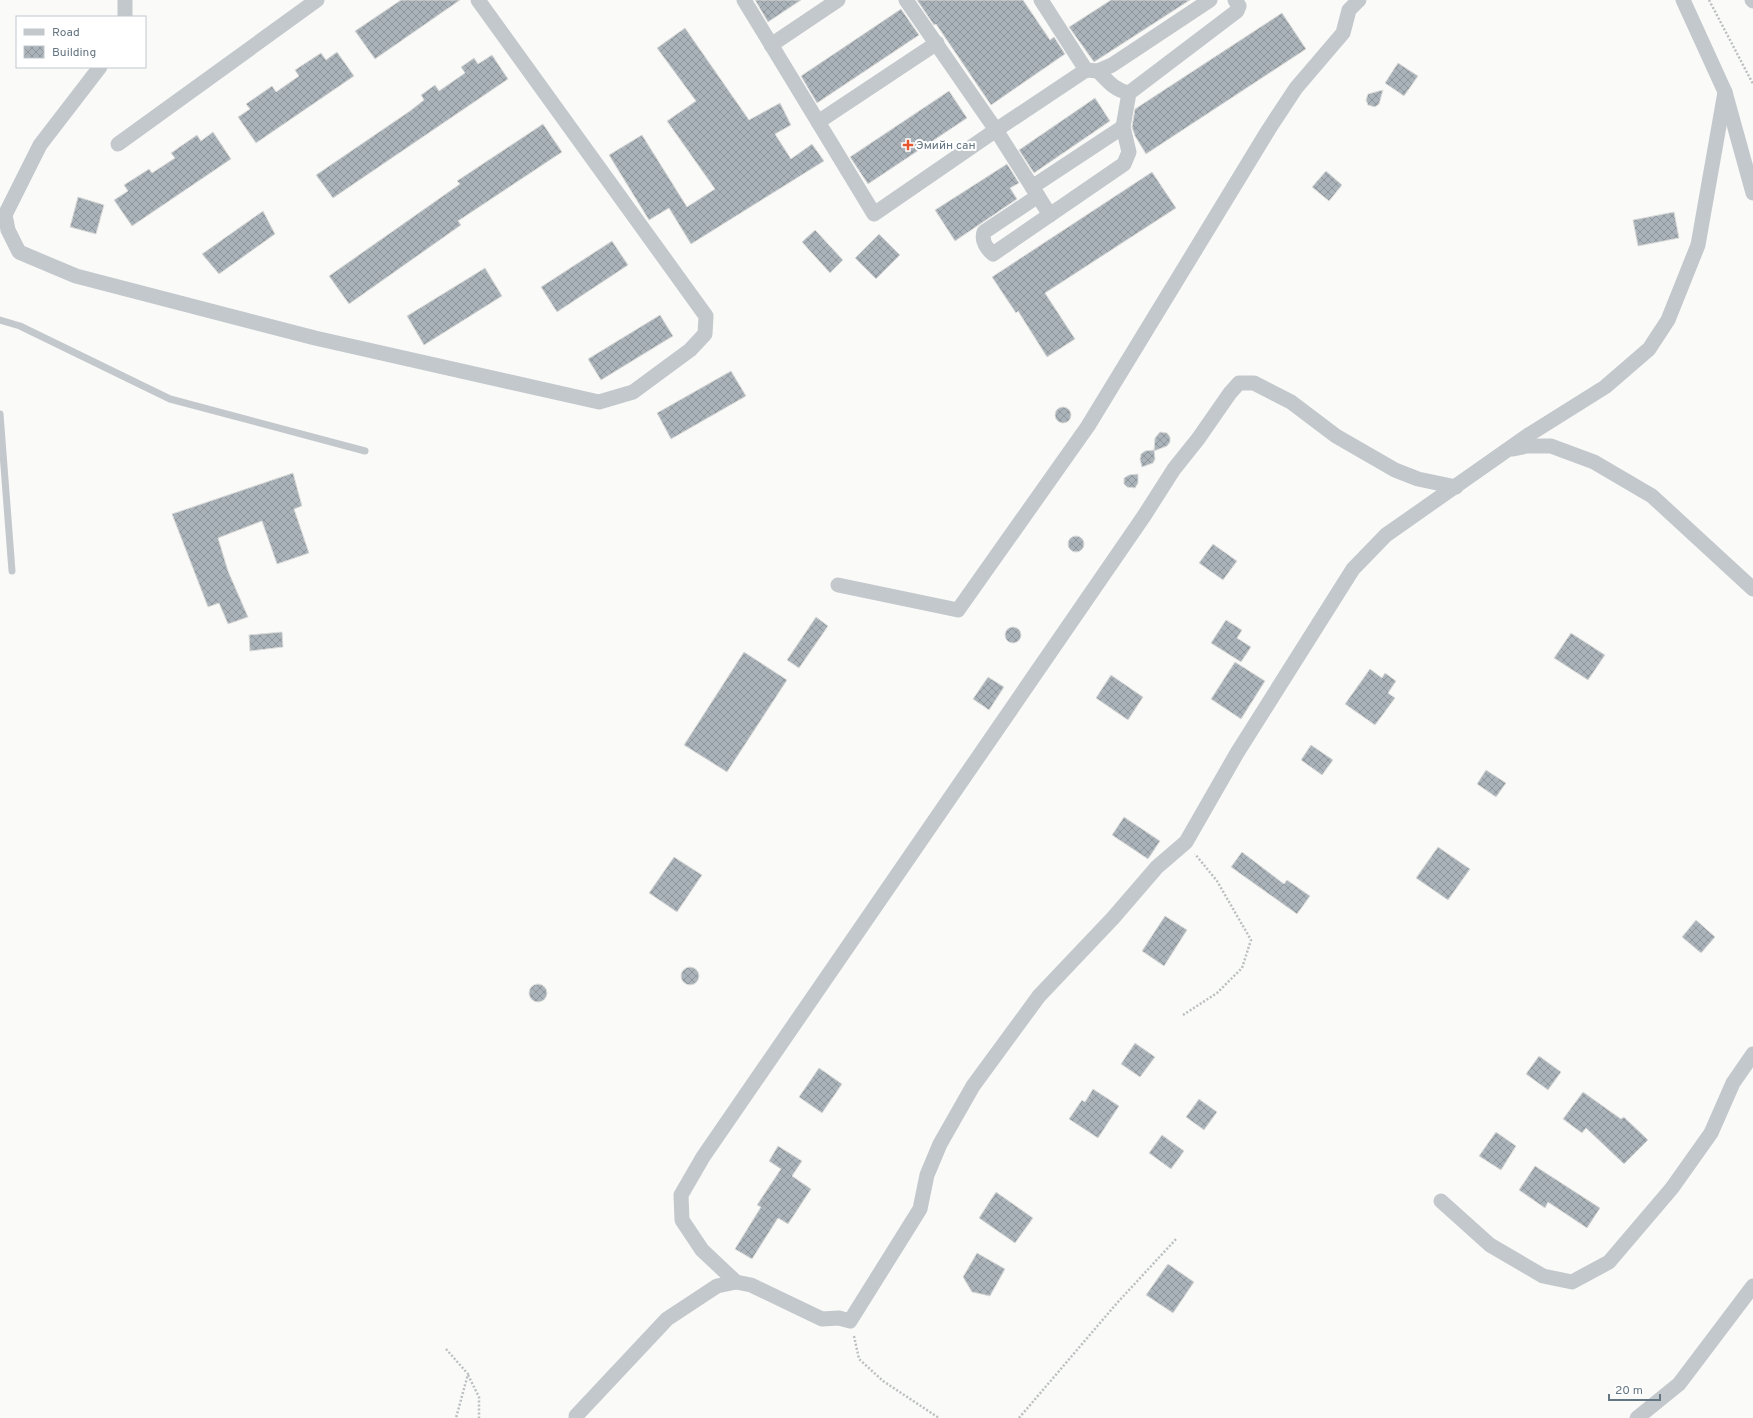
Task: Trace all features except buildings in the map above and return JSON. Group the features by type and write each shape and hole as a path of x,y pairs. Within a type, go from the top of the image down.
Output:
{"street":[{"path":"125,0 125,16"},
{"path":"118,144 317,0"},
{"path":"99,68 40,145 5,215 8,230 19,252 76,276 315,338 599,402 633,392 690,350 705,334 706,316 478,0"},
{"path":"744,0 874,214 996,130 1092,70 1112,65 1210,0"},
{"path":"771,45 838,0"},
{"path":"906,0 996,130 1050,215"},
{"path":"1042,0 1092,70 1113,88 1128,93"},
{"path":"1123,127 1035,191 984,232 983,237 987,249 993,254 1124,164 1129,152 1123,127 1128,93 1237,11 1239,6 1235,0"},
{"path":"1683,0 1725,92 1753,193"},
{"path":"838,585 958,610 1088,426 1268,130 1296,88 1343,33 1353,3"},
{"path":"818,122 937,43"},
{"path":"576,1416 667,1319 717,1286 736,1282 751,1285 822,1319 839,1318 850,1321 920,1209 927,1175 940,1144 973,1086 1039,996 1113,918 1157,867 1186,842 1237,753 1353,569 1386,535 1506,451 1605,387 1649,349 1668,320 1698,246 1725,92"},
{"path":"736,1282 702,1250 682,1220 681,1195 703,1157 1144,516 1174,469 1239,383 1254,383 1291,402 1336,436 1395,470 1418,479 1456,487"},
{"path":"1506,451 1527,446 1551,446 1594,462 1652,496 1753,589"},
{"path":"1441,1201 1490,1245 1543,1276 1572,1282 1609,1262 1672,1188 1711,1133 1734,1083 1753,1054"},
{"path":"1637,1418 1679,1384 1753,1286"}],"lane":[{"path":"0,320 20,326 170,399 365,451"},
{"path":"0,414 12,572"}],"path":[{"path":"1709,0 1753,84"},
{"path":"1182,1015 1217,993 1242,968 1251,940 1217,881 1186,842"},
{"path":"1019,1418 1117,1303 1177,1238"},
{"path":"850,1321 859,1359 883,1381 939,1418"},
{"path":"446,1349 468,1374 480,1397 479,1418"},
{"path":"456,1418 468,1374"}],"place":[{"name":"Эмийн сан","path":"908,145"}]}
